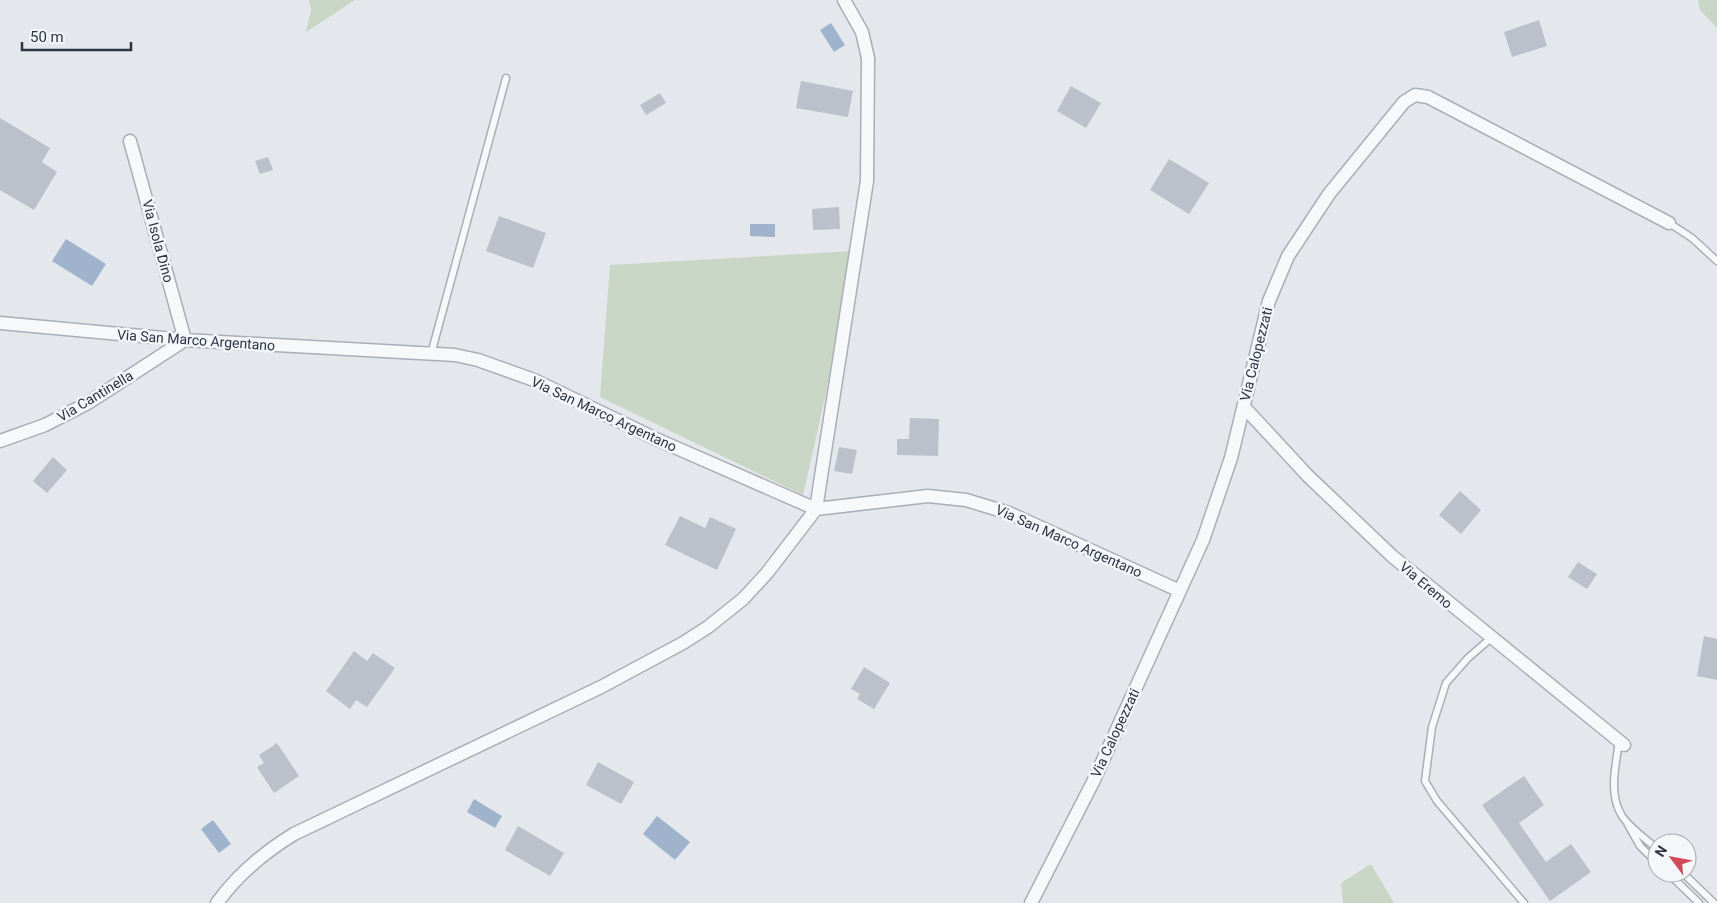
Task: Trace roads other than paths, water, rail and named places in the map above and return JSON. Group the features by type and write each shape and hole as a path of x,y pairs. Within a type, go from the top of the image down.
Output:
{"street":[{"path":"217,903 232,883 254,861 300,831 601,687 666,653 708,627 753,589 816,509 867,181 868,58 862,32 844,0"},
{"name":"Via Calopezzati","path":"1031,903 1093,782 1180,591 1218,501 1244,406 1264,319 1275,285 1288,256 1329,194 1410,96 1428,97 1669,223"},
{"name":"Via Isola Dino","path":"130,141 185,340"},
{"name":"Via San Marco Argentano","path":"0,323 185,340 454,355 478,360 534,380 656,439 816,509 928,496 966,500 1008,513 1180,591"},
{"name":"Via Cantinella","path":"0,441 45,425 81,407 185,340"},
{"name":"Via Eremo","path":"1244,406 1308,476 1385,550 1622,742"}],"lane":[{"path":"430,355 506,78"},
{"path":"1669,223 1692,238 1717,261"},
{"path":"1492,638 1468,658 1446,682 1432,727 1425,781 1436,801 1524,903"},
{"path":"1622,742 1614,780 1615,798 1622,816 1640,846 1647,853"},
{"path":"1622,816 1647,840"},
{"path":"1678,883 1699,903"},
{"path":"1693,883 1714,903"}],"water":[{"path":"831,23 845,45 834,52 820,30"},
{"path":"750,224 775,224 775,237 750,236"},
{"path":"66,239 106,264 92,286 52,261"},
{"path":"474,799 502,816 495,828 467,812"},
{"path":"657,816 690,842 675,860 643,834"},
{"path":"213,820 231,844 219,853 201,829"}]}
